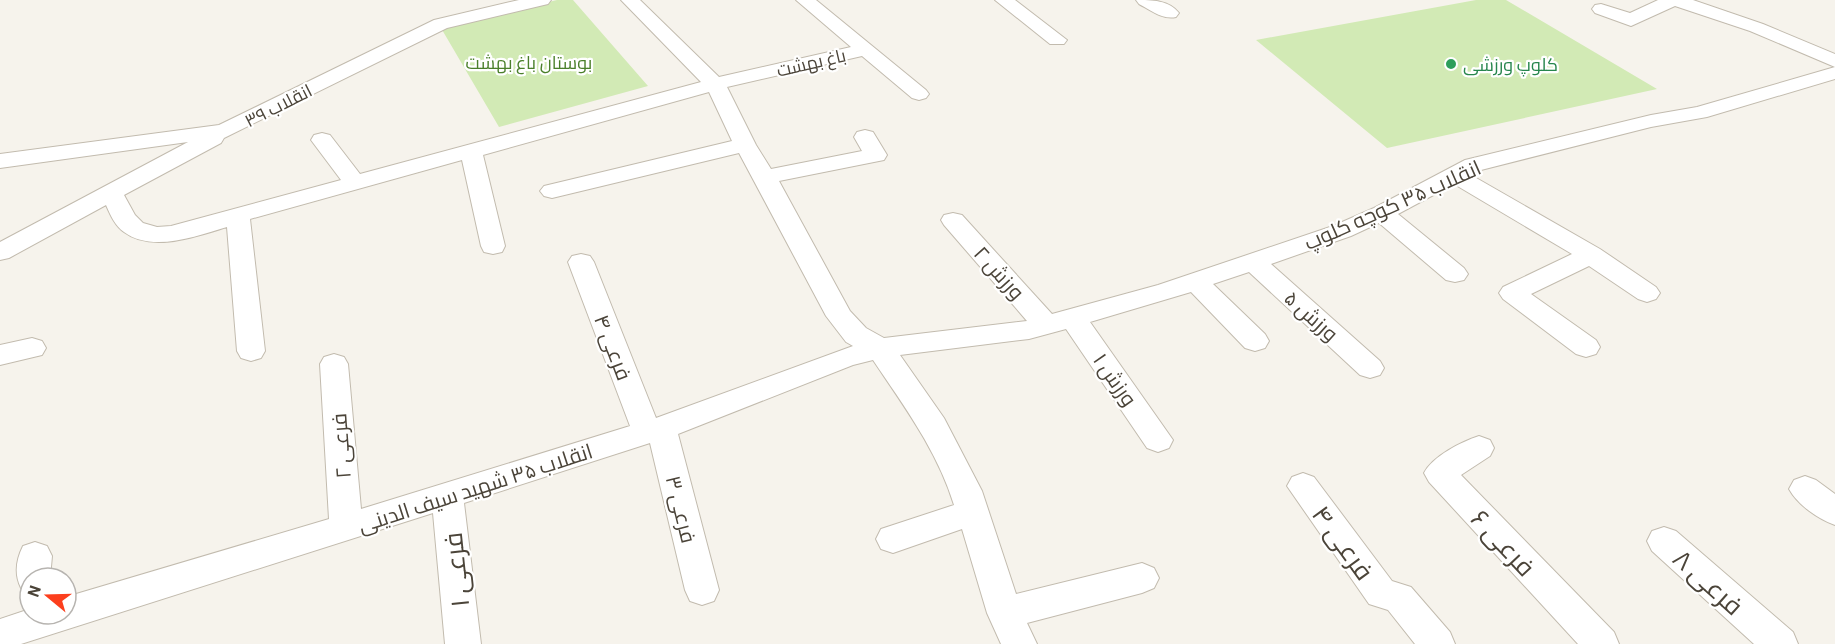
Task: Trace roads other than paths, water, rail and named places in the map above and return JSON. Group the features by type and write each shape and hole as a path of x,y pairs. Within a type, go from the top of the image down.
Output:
{"street":[{"name":"انقلاب ۳۹","path":"0,161 224,131 441,24 542,0"},
{"path":"630,0 715,84 745,145 765,177 839,316 856,334 880,348 933,426 974,512 1005,613 1019,644"},
{"name":"باغ بهشت","path":"805,0 866,49"},
{"path":"1004,0 1058,40"},
{"path":"1145,0 1170,13"},
{"path":"1601,9 1631,20 1673,0 1735,19 1802,45 1835,61"},
{"path":"866,49 919,94"},
{"name":"باغ بهشت","path":"111,193 132,227 149,235 171,234 715,84 866,49"},
{"name":"انقلاب ۳۵ کوچه کلوپ","path":"880,348 1029,330 1195,281 1342,231 1382,213 1473,165 1651,121 1700,113 1835,74"},
{"path":"0,252 168,164 224,131"},
{"path":"322,140 355,183"},
{"path":"552,191 745,145"},
{"path":"471,151 493,246"},
{"path":"765,177 877,154"},
{"path":"1455,175 1591,255 1647,293"},
{"path":"1382,213 1455,274"},
{"path":"238,215 252,351"},
{"name":"ورزش ۲","path":"953,220 1060,321"},
{"path":"1586,347 1512,293 1591,255"},
{"name":"فرعی ۴","path":"581,262 654,430"},
{"name":"ورزش ۵","path":"1253,262 1370,368"},
{"path":"1195,281 1255,341"},
{"name":"ورزش ۱","path":"1060,321 1158,440"},
{"path":"0,355 32,348"},
{"name":"انقلاب ۳۵ شهید سیف الدینی","path":"78,610 346,528 654,430 844,358 880,348"},
{"name":"فرعی ۲","path":"334,364 346,528"},
{"name":"فرعی ۳","path":"654,430 702,590"},
{"name":"فرعی ۶","path":"1479,448 1440,473 1601,644"},
{"name":"فرعی ۴","path":"1303,486 1381,593 1399,598 1437,644"},
{"path":"1805,489 1835,512"},
{"name":"فرعی ۱","path":"447,496 463,644"},
{"path":"893,539 974,512"},
{"name":"فرعی ۸","path":"1665,541 1780,644"},
{"path":"1005,613 1142,578"}],"place":[{"name":"کلوپ ورزشی","path":"1451,64"}],"park label":[{"name":"بوستان باغ بهشت","path":"529,62"}]}
